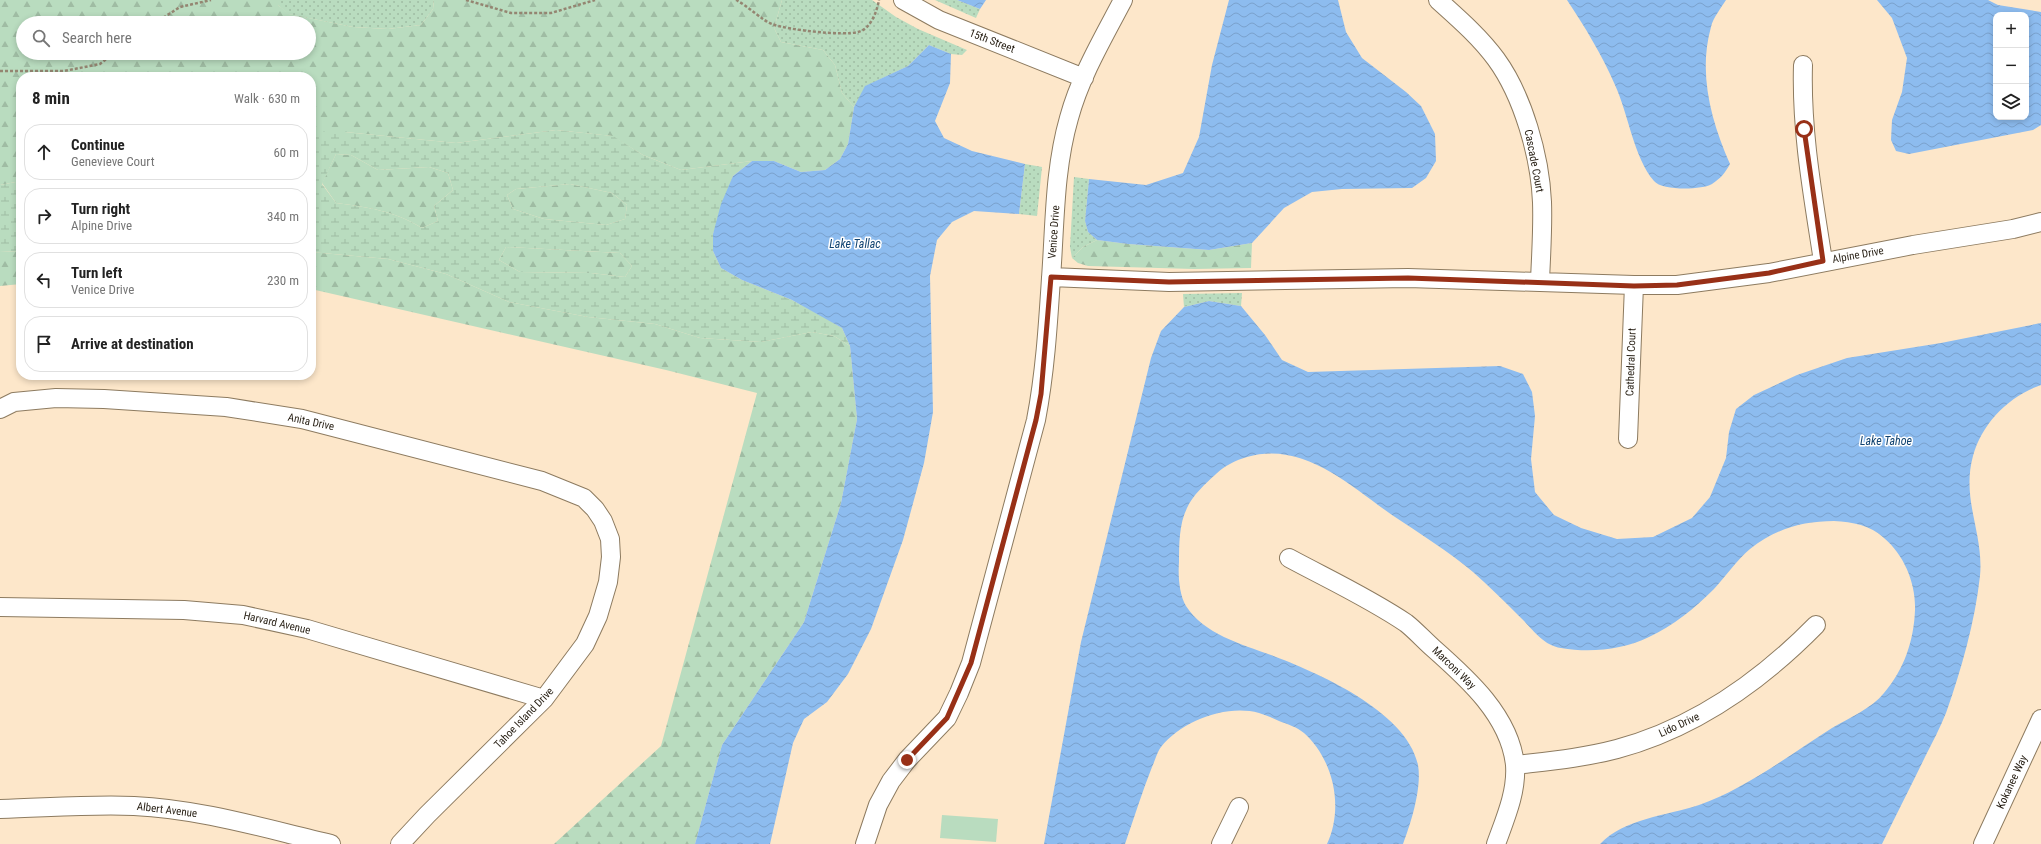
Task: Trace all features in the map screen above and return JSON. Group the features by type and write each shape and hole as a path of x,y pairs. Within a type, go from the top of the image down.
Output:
{"street":[{"name":"15th Street","path":"903,0 939,20 1084,78"},
{"name":"Venice Drive","path":"864,844 878,805 891,781 907,760 947,718 971,663 1036,420 1041,394 1051,277 1053,223 1063,148 1069,119 1084,78 1123,0"},
{"name":"Cascade Court","path":"1438,0 1471,31 1496,58 1512,87 1527,123 1535,155 1542,200 1540,281"},
{"path":"1804,65 1802,94 1804,129 1823,261"},
{"name":"Alpine Drive","path":"1051,277 1169,282 1408,278 1540,281 1634,286 1677,285 1769,273 1823,261 2013,229 2041,222"},
{"name":"Cathedral Court","path":"1628,439 1634,286"},
{"name":"Anita Drive","path":"0,409 14,402 56,398 104,399 226,407 302,419 542,481 584,498 595,509 603,521"},
{"name":"Tahoe Island Drive","path":"400,844 427,815 544,699 585,644 598,616 608,582 611,557 610,538 603,521"},
{"name":"Marconi Way","path":"1289,558 1360,595 1406,624 1448,660 1478,691 1502,725 1511,748 1515,765 1514,789 1496,844"},
{"name":"Harvard Avenue","path":"0,606 184,610 243,615 307,629 544,699"},
{"name":"Lido Drive","path":"1515,765 1578,757 1617,749 1650,738 1683,724 1718,706 1758,678 1792,649 1816,625"},
{"name":"Kokanee Way","path":"1983,844 2041,719"},
{"name":"Albert Avenue","path":"0,809 134,806 172,810 217,817 331,844"},
{"path":"1221,844 1239,807"}],"path":[{"path":"166,16 180,7 211,0"},
{"path":"466,0 511,13 551,13 595,0"},
{"path":"736,0 748,6 771,24 805,31 846,33 859,32 870,24 879,0"},
{"path":"0,71 64,72 100,64 105,60"}],"green space":[{"path":"0,0 278,0 278,5 289,14 299,16 16,16 16,60 316,60 316,19 353,27 388,29 421,25 433,9 434,0 782,0 774,28 781,42 823,50 835,65 842,93 854,107 848,144 840,159 825,170 801,172 774,161 752,161 681,170 643,155 612,136 556,130 456,143 345,132 316,132 316,72 16,72 16,182 0,185"},
{"path":"278,0 434,0 433,9 421,25 388,29 353,27 316,20 316,16 298,16 288,14 278,5"},
{"path":"782,0 872,0 896,17 918,29 967,50 962,55 951,54 929,45 908,66 866,86 854,107 842,93 835,65 823,50 781,42 774,28"},
{"path":"935,0 957,0 980,9 976,18"},
{"path":"556,130 613,136 643,155 681,170 752,161 733,176 713,234 713,251 721,268 742,280 792,300 842,328 850,346 834,336 812,332 761,342 700,338 655,324 588,317 509,302 446,274 388,259 316,252 316,132 345,132 456,143","holes":["336,154 351,155 378,170 429,167 448,173 453,190 434,206 438,221 422,228 402,217 370,208 336,203 322,184","570,184 612,193 627,205 625,219 606,225 544,219 513,209 507,195 516,189","506,247 620,253 632,266 625,277 591,273 520,272 499,260"]},
{"path":"336,154 351,155 378,170 429,167 448,173 453,190 434,206 438,221 422,228 402,217 370,208 336,203 322,183"},
{"path":"1025,164 1042,167 1037,216 1019,214"},
{"path":"1074,177 1089,179 1085,221 1088,232 1097,240 1083,247 1072,258 1070,247"},
{"path":"16,182 16,251 0,252 0,185"},
{"path":"570,184 612,193 627,205 625,219 606,225 544,219 513,209 507,195 516,189"},
{"path":"1097,240 1128,244 1209,250 1252,243 1251,268 1194,269 1088,266 1078,263 1072,258 1083,247"},
{"path":"506,247 620,253 632,266 625,277 591,273 520,272 499,260"},
{"path":"16,251 16,284 0,286 0,252"},
{"path":"316,252 388,259 446,274 509,302 588,317 655,324 700,338 761,342 812,332 834,336 850,346 857,419 841,503 804,622 722,745 695,844 554,844 661,746 757,393 666,370 316,290"},
{"path":"1242,293 1241,306 1209,301 1184,307 1183,294"},
{"path":"942,815 998,819 996,842 940,838"}],"water":[{"path":"957,0 986,0 980,9"},
{"path":"1229,0 1338,0 1346,32 1362,58 1406,92 1421,106 1435,134 1436,161 1426,178 1412,188 1342,189 1312,192 1284,208 1252,243 1209,250 1128,244 1097,240 1088,232 1085,221 1089,179 1146,185 1183,173 1199,137 1212,65"},
{"path":"1567,0 1726,0 1712,24 1707,44 1706,62 1708,97 1712,114 1730,164 1718,180 1707,186 1691,188 1665,187 1654,181 1641,160 1636,148 1620,96 1605,63"},
{"path":"1877,0 1988,0 1998,5 2041,12 2041,125 2033,130 1909,154 1896,151 1891,140 1892,120 1902,92 1907,58 1892,18"},
{"name":"Lake Tallac","path":"929,45 951,54 950,83 935,121 944,138 972,151 1025,164 1019,214 974,211 952,222 937,240 930,276 933,412 924,463 903,540 871,629 848,674 827,702 804,719 793,743 770,844 695,844 722,745 804,622 841,503 857,419 850,346 842,328 792,300 742,280 721,268 713,251 713,234 721,204 733,176 752,161 774,161 801,172 825,170 840,159 848,144 854,107 865,86 908,66"},
{"name":"Lake Tahoe","path":"1209,301 1241,306 1265,335 1282,360 1308,372 1500,366 1523,374 1532,392 1535,416 1531,459 1535,492 1554,515 1581,528 1617,539 1653,537 1692,518 1710,497 1726,458 1729,432 1736,409 1754,395 1797,375 1847,358 1941,343 2041,323 2041,385 2018,396 1998,412 1983,433 1973,456 1970,472 1971,502 1979,545 1980,560 1980,576 1975,611 1962,663 1946,713 1882,844 1600,844 1621,828 1646,819 1699,805 1750,781 1832,728 1867,708 1884,693 1897,675 1907,654 1913,632 1915,600 1911,580 1903,561 1891,545 1873,530 1848,522 1823,521 1779,531 1769,536 1745,553 1714,589 1699,603 1658,633 1617,648 1583,650 1561,648 1543,640 1491,588 1444,549 1392,515 1342,479 1306,460 1287,455 1268,454 1247,457 1227,466 1216,474 1189,503 1182,521 1179,542 1180,590 1186,606 1194,616 1213,631 1236,642 1290,662 1334,683 1379,711 1397,727 1410,745 1418,765 1419,774 1415,805 1403,844 1327,844 1335,815 1335,800 1329,770 1323,757 1314,744 1304,733 1292,726 1259,713 1233,711 1219,713 1193,722 1181,729 1161,747 1148,776 1125,844 1044,844 1081,642 1151,358 1161,331 1184,307"}],"route":[{"path":"907,760 947,718 971,663 1036,420 1041,394 1051,277 1169,282 1408,278 1540,281 1634,286 1677,285 1769,273 1823,261 1808,168 1804,129"}]}
